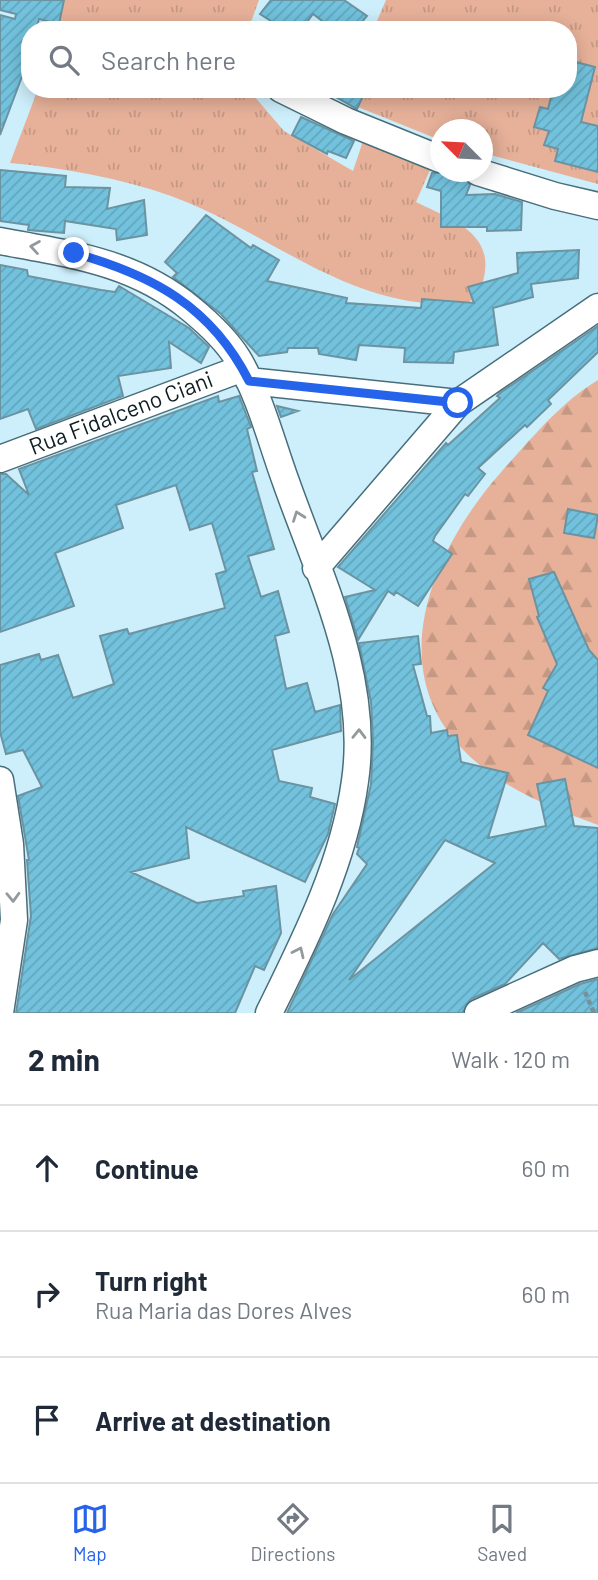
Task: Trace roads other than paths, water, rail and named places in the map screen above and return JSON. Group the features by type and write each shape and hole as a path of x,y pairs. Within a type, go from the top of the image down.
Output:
{"street":[{"path":"299,98 346,121 430,155"},
{"path":"493,177 598,206"},
{"path":"0,241 74,253 124,267 153,281 218,334 246,374 316,568 347,657 359,715 356,781 348,822 329,878 300,949 269,1013"},
{"path":"316,568 458,403 598,307"},
{"path":"246,374 458,403"},
{"name":"Rua Fidalceno Ciani","path":"0,459 246,374"},
{"path":"0,780 10,844 14,920 0,1013"},
{"path":"478,1013 575,969 598,963"}]}
